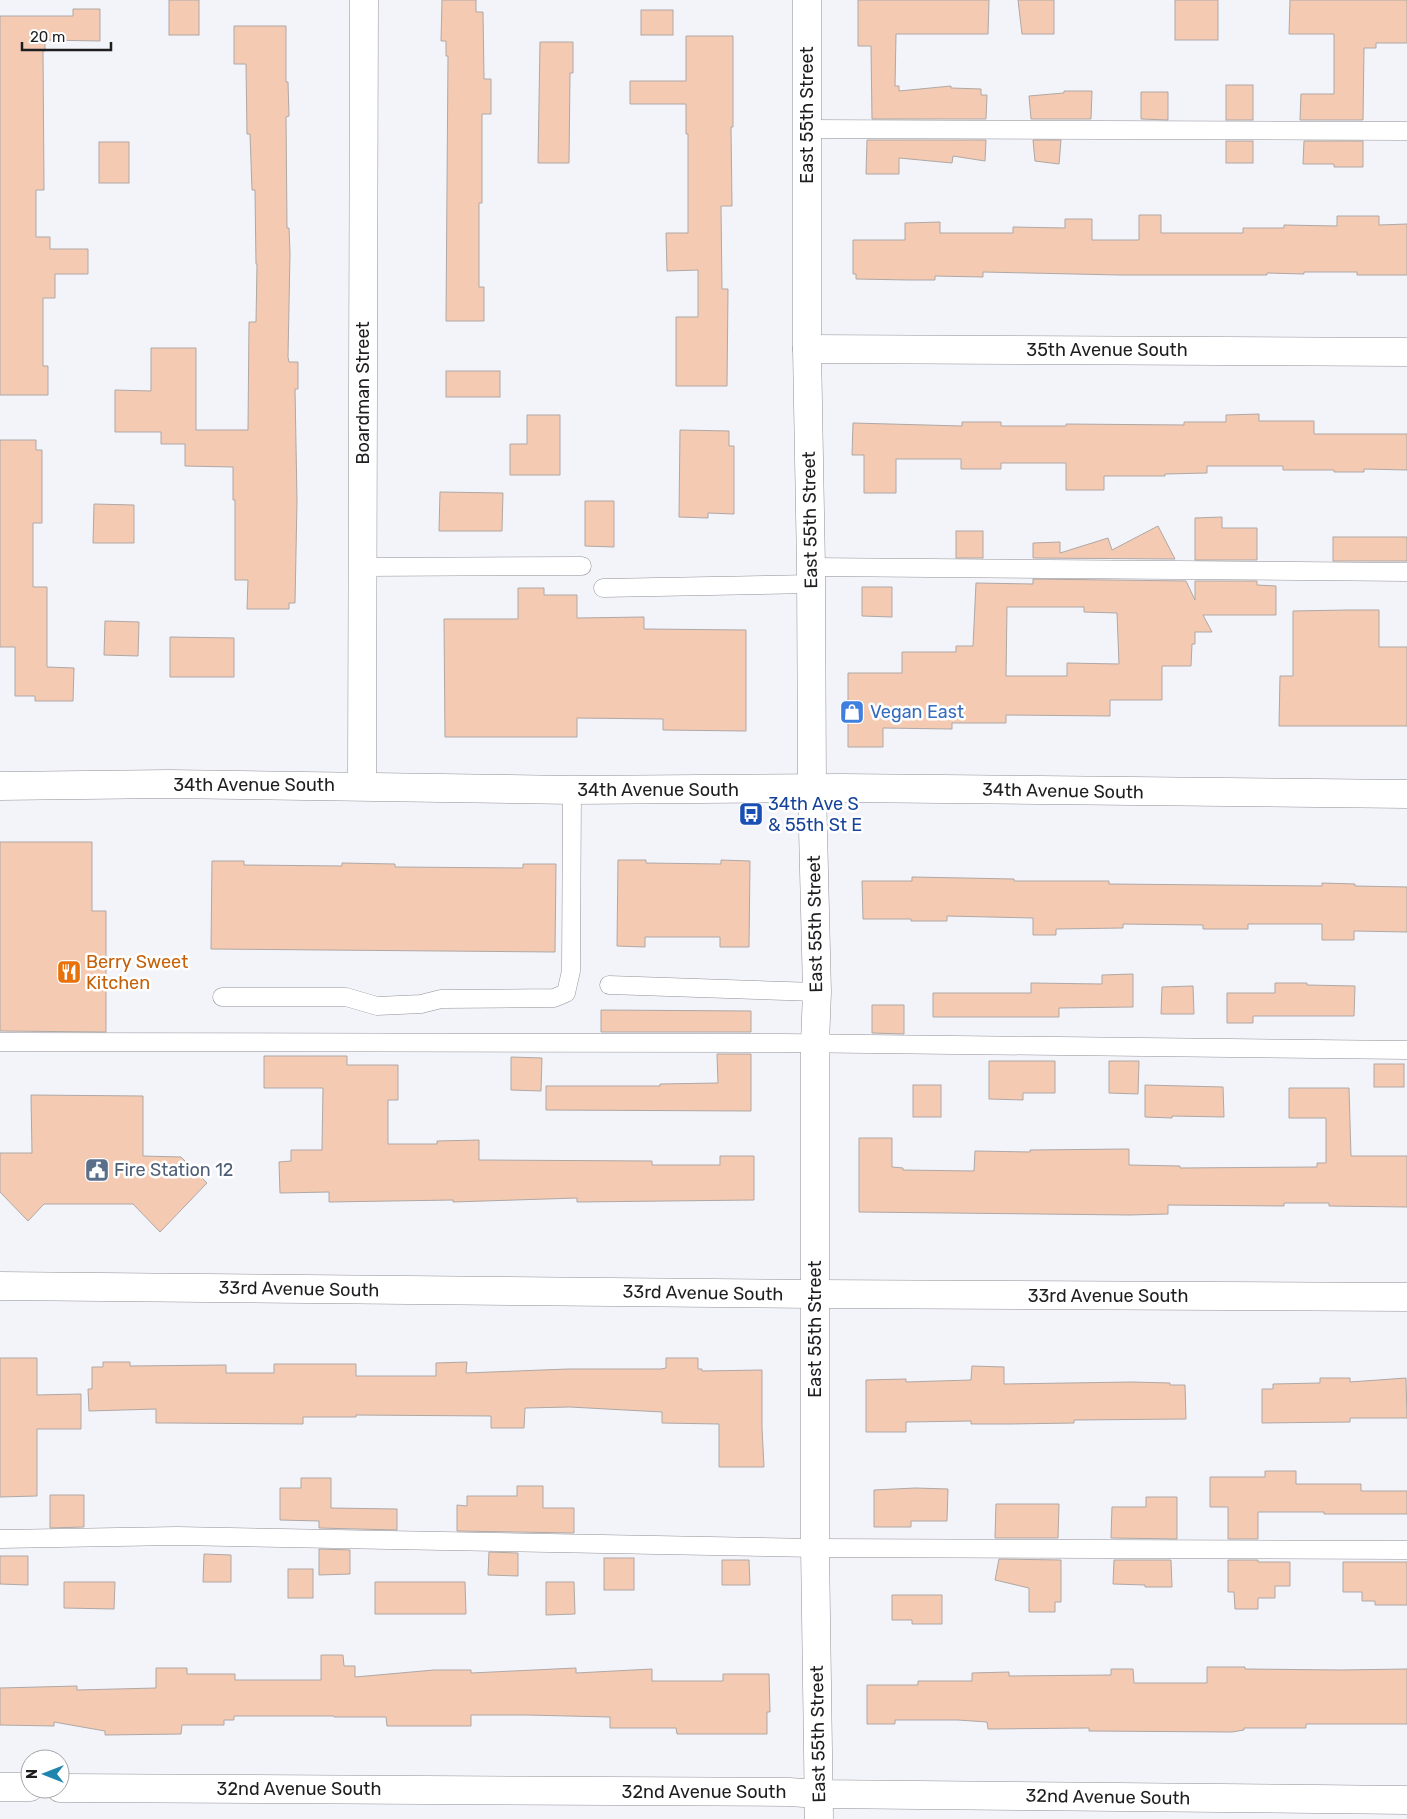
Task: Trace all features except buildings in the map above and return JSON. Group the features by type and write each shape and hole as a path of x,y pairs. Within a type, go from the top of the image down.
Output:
{"street":[{"name":"Boardman Street","path":"362,786 364,0"},
{"name":"East 55th Street","path":"807,0 807,349 812,789 817,992 815,1043 815,1548 819,1806"},
{"name":"35th Avenue South","path":"807,349 1407,352"},
{"name":"34th Avenue South","path":"0,786 179,784 572,790 812,789 1407,794"},
{"name":"33rd Avenue South","path":"0,1286 815,1294 1407,1297"},
{"path":"0,1787 20,1787"},
{"name":"32nd Avenue South","path":"70,1788 789,1792 819,1806 1407,1800"}],"lane":[{"path":"807,129 1407,131"},
{"path":"363,567 582,566"},
{"path":"603,588 778,584 811,576 1407,572"},
{"path":"222,997 346,997 377,1006 421,1004 441,999 554,998 566,993 571,971 572,790"},
{"path":"609,985 817,992"},
{"path":"0,1042 815,1043 1407,1050"},
{"path":"0,1539 178,1536 815,1548 1407,1550"}],"place":[{"name":"Vegan East","path":"852,712"},
{"name":"34th Ave S & 55th St E","path":"751,814"},
{"name":"Berry Sweet Kitchen","path":"69,972"},
{"name":"Fire Station 12","path":"97,1170"}]}
